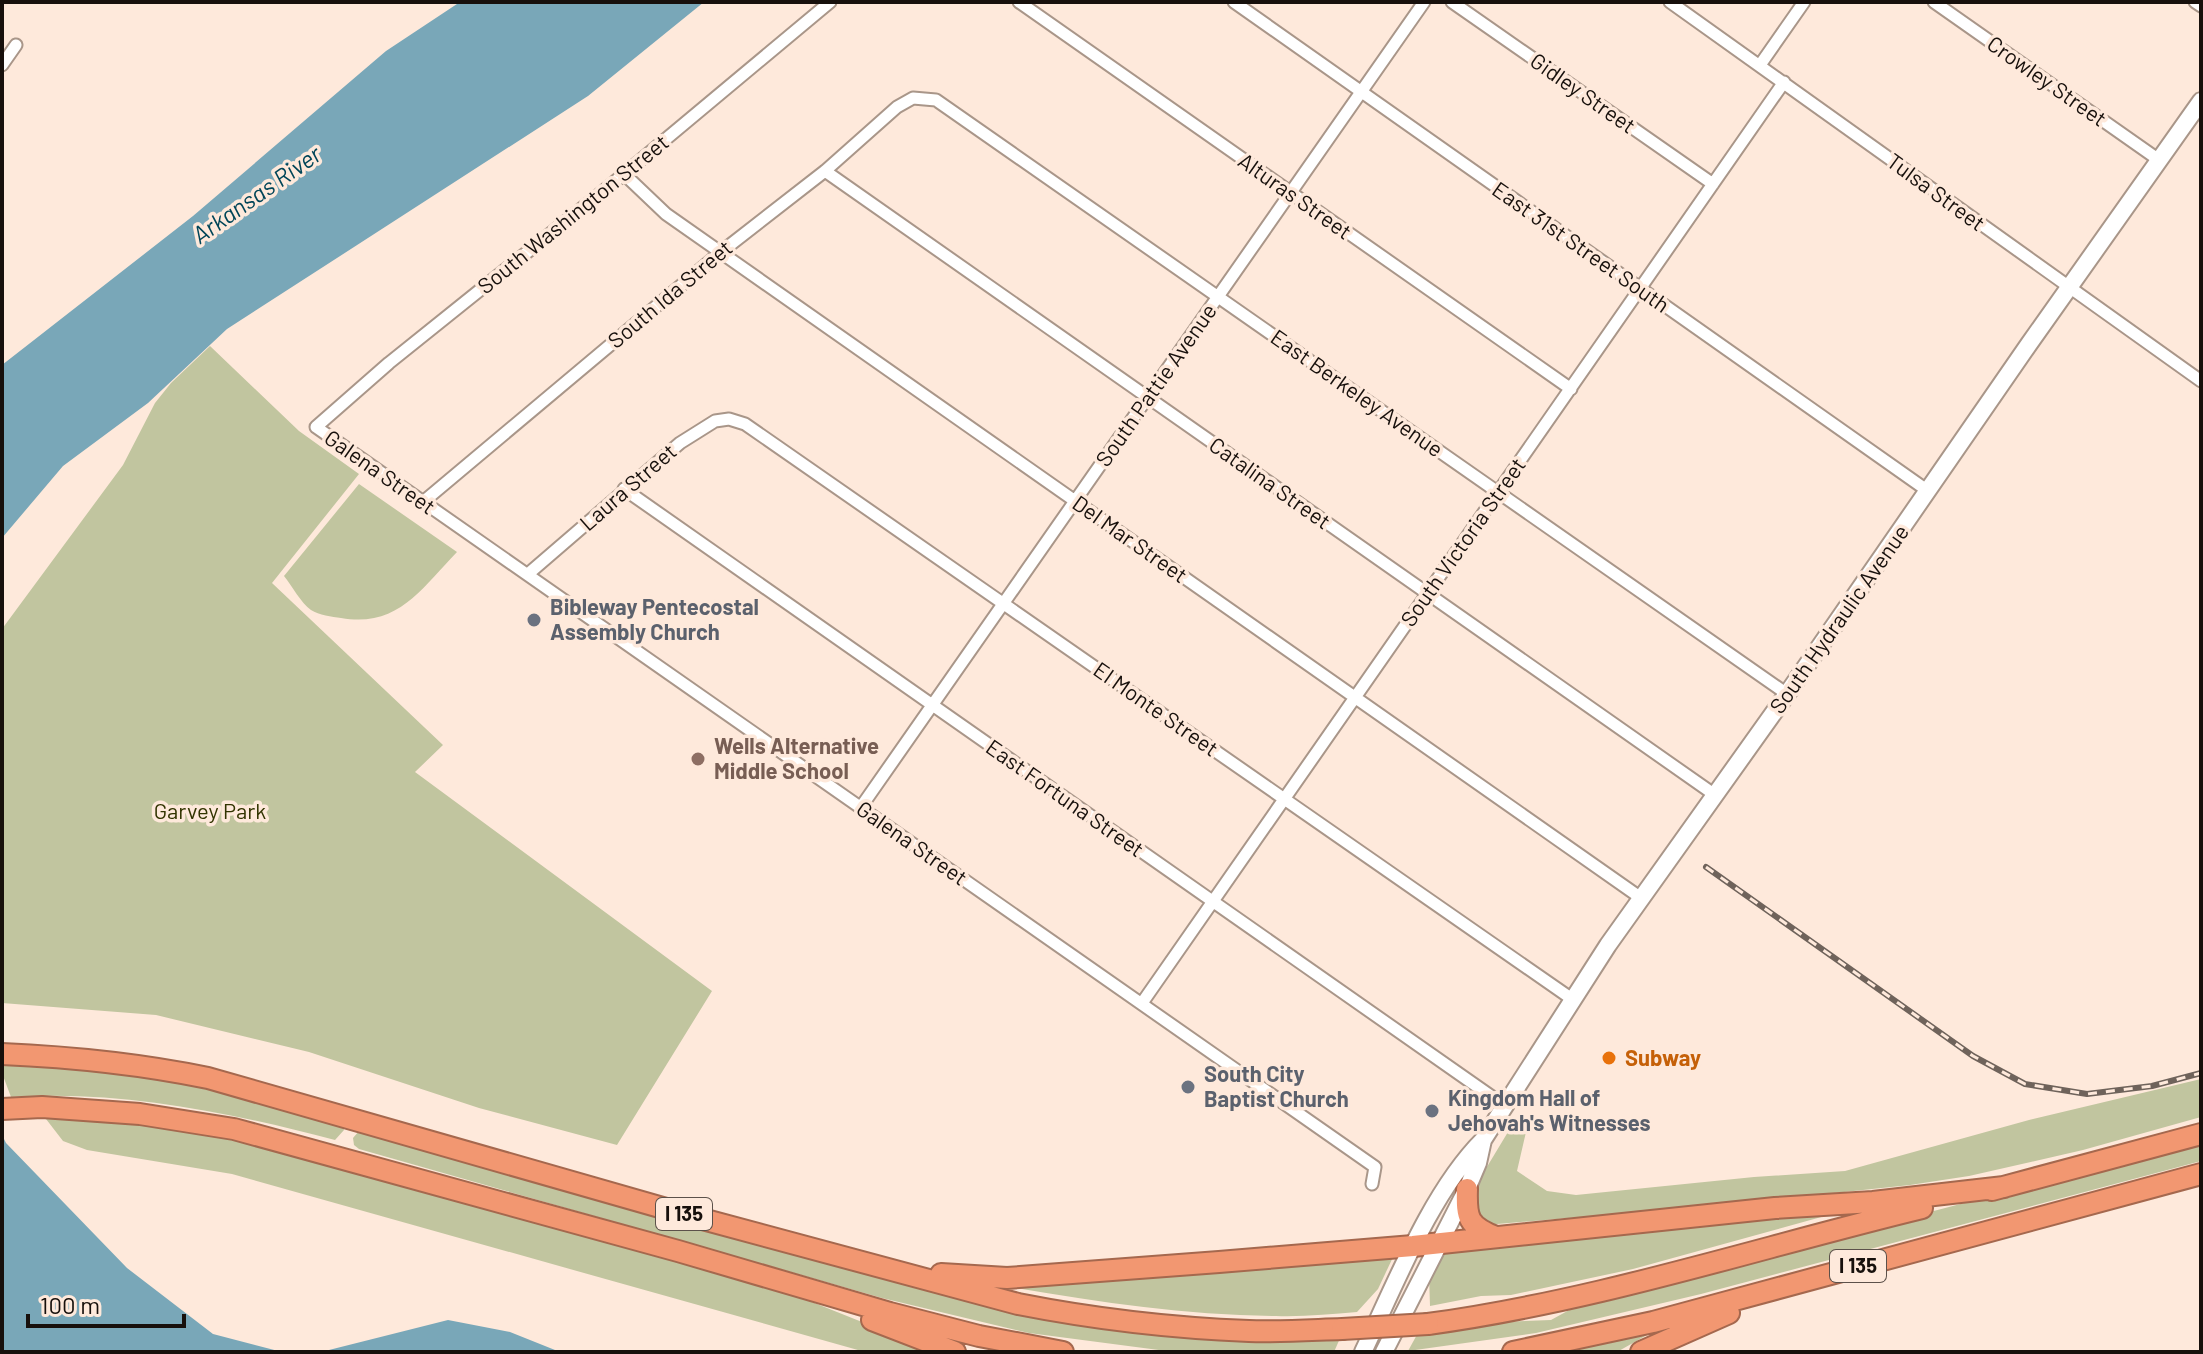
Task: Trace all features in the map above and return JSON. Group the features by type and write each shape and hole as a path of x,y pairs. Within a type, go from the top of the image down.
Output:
{"highway":[{"name":"I 135","path":"2,1054 160,1069 208,1078 812,1250 964,1291 1067,1314 1252,1331 1428,1324 1579,1298 2201,1134"},
{"name":"I 135","path":"2,1109 42,1107 140,1114 234,1129 979,1336 1063,1352"},
{"name":"I 135","path":"1513,1352 1653,1322 2201,1174"},
{"path":"812,1250 960,1277 1007,1278 1413,1246 2004,1187"},
{"path":"1467,1189 1466,1211 1470,1221 1479,1230 1496,1237"},
{"path":"768,1278 955,1352"},
{"path":"1641,1352 1694,1326 1804,1281"}],"street":[{"name":"South Washington Street","path":"316,427 389,363 624,174 830,2"},
{"name":"Alturas Street","path":"1019,2 1571,389"},
{"name":"East 31st Street South","path":"1234,2 1928,491"},
{"name":"South Pattie Avenue","path":"861,807 1424,2"},
{"name":"Gidley Street","path":"1452,2 1713,184"},
{"name":"Tulsa Street","path":"1670,2 2201,381"},
{"path":"1760,65 1804,2"},
{"name":"Crowley Street","path":"1934,2 2159,160"},
{"path":"2195,2 2201,6"},
{"path":"2,65 16,45"},
{"name":"South Victoria Street","path":"1142,1003 1784,82"},
{"name":"South Ida Street","path":"423,502 721,252 825,171 897,107 913,98 924,98"},
{"name":"East Berkeley Avenue","path":"924,98 944,104 1787,694"},
{"name":"South Hydraulic Avenue","path":"1363,1352 1413,1246 1466,1157 1483,1140 1572,999 1641,898 2201,101"},
{"name":"Catalina Street","path":"825,171 1715,795"},
{"name":"Del Mar Street","path":"624,174 650,202 1641,898"},
{"name":"Laura Street","path":"528,574 680,443 709,424 723,419 738,421"},
{"name":"El Monte Street","path":"738,421 1004,602 1572,999"},
{"name":"Galena Street","path":"316,427 1375,1167 1372,1184"},
{"name":"East Fortuna Street","path":"624,489 1505,1106"},
{"name":"South Hydraulic Avenue","path":"1384,1352 1467,1189 1483,1140"}],"green space":[{"name":"Garvey Park","path":"210,346 299,431 359,474 272,583 443,745 415,772 712,991 617,1145 479,1108 309,1052 156,1015 2,1003 2,629 123,465 155,403"},
{"path":"359,484 457,552 407,603 378,617 361,620 314,612 300,599 284,576"},
{"path":"2,1064 135,1072 191,1081 343,1126 344,1130 335,1140 255,1120 174,1105 93,1097 11,1097"},
{"path":"2201,1079 2201,1117 2083,1150 1969,1176 1701,1207 1497,1224 1488,1224 1474,1210 1476,1185 1511,1127 1526,1132 1517,1171 1547,1191 1576,1195 1845,1171 2029,1120"},
{"path":"91,1117 183,1128 273,1147 792,1294 937,1352 865,1352 232,1174 87,1150 63,1141 46,1119"},
{"path":"359,1131 953,1297 1341,1336 1334,1352 1174,1352 1029,1333 882,1298 359,1149 354,1145 353,1138"},
{"path":"2201,1141 2201,1161 1701,1294 1536,1333 1408,1351 1419,1331 1551,1320 1582,1303"},
{"path":"1843,1211 1633,1269 1511,1295 1481,1296 1430,1306 1429,1275 1440,1249"},
{"path":"1394,1255 1378,1289 1357,1312 1286,1316 1172,1310 999,1285"},
{"path":"1654,1331 1617,1352 1556,1352"}],"water":[{"name":"Arkansas River","path":"460,2 704,2 588,96 227,329 148,403 63,466 2,538 2,365 193,216 386,51"},
{"path":"2,1135 6,1143 127,1268 213,1334 282,1352 2,1352"},
{"path":"448,1320 510,1332 560,1352 321,1352"}],"railway":[{"path":"1706,867 1973,1056 2025,1084 2087,1094 2152,1086 2201,1073"}],"place":[{"name":"Bibleway Pentecostal Assembly Church","path":"534,620"},
{"name":"Wells Alternative Middle School","path":"698,759"},
{"name":"Subway","path":"1609,1058"},
{"name":"South City Baptist Church","path":"1188,1087"},
{"name":"Kingdom Hall of Jehovah's Witnesses","path":"1432,1111"}]}
